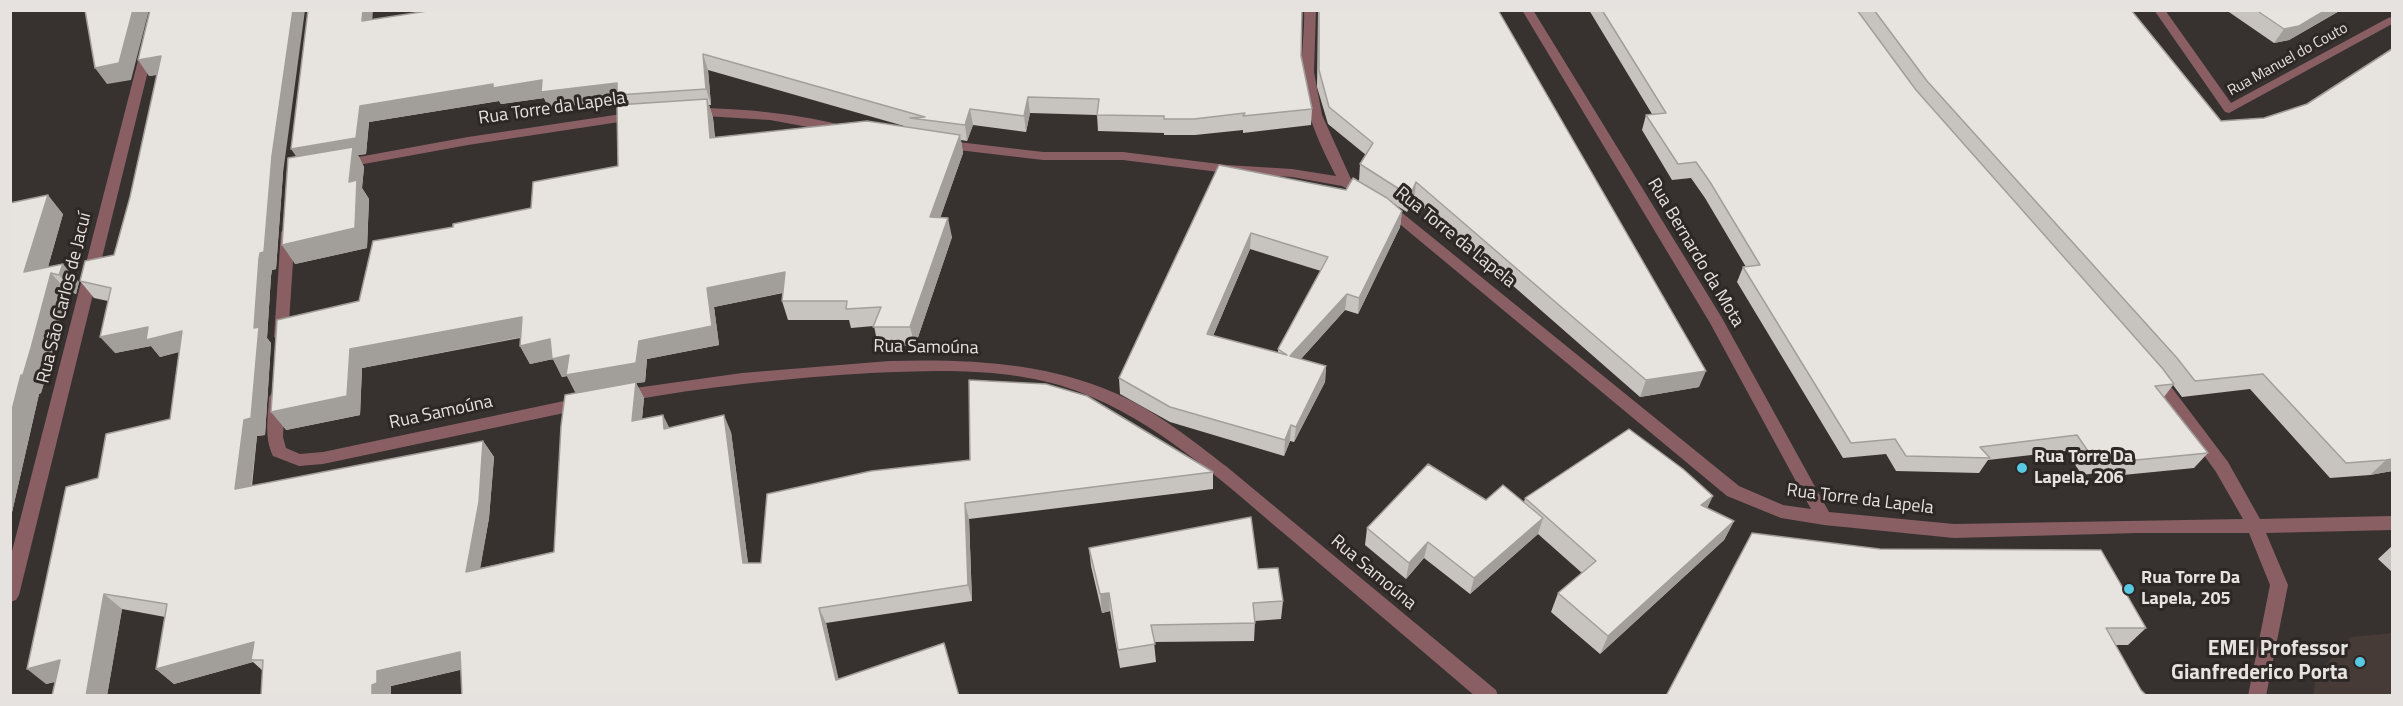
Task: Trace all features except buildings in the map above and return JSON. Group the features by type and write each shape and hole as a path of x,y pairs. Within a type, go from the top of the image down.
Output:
{"street":[{"name":"Rua São Carlos de Jacuí","path":"10,595 157,10"},
{"path":"1310,10 1312,26 1308,71 1313,108 1323,138 1346,182"},
{"name":"Rua Bernardo da Mota","path":"1527,10 1711,312 1824,518"},
{"name":"Rua Manuel do Couto","path":"2159,10 2200,64 2229,109 2392,20"},
{"path":"673,112 740,111 803,120 861,132"},
{"name":"Rua Torre da Lapela","path":"327,166 468,141 651,114"},
{"name":"Rua Torre da Lapela","path":"923,142 1043,156 1123,156 1227,169 1292,173 1346,182 1400,217 1669,441 1733,491 1781,511 1824,518 1954,531 2339,526 2392,523"},
{"path":"280,357 289,219"},
{"path":"2142,361 2222,466 2255,526 2279,585 2257,696"},
{"name":"Rua Samoúna","path":"278,380 275,437 279,452 299,460 323,458 682,384 873,366 955,366 1049,378 1082,386 1112,399 1191,447 1489,696"}],"shaded area":[{"name":"EMEI Professor Gianfrederico Porta","path":"2392,633 2392,695 2313,695 2316,675 2351,637"}],"place":[{"name":"Rua Torre Da Lapela, 206","path":"2022,468"},
{"name":"Rua Torre Da Lapela, 205","path":"2129,589"},
{"name":"EMEI Professor Gianfrederico Porta","path":"2360,662"}]}
